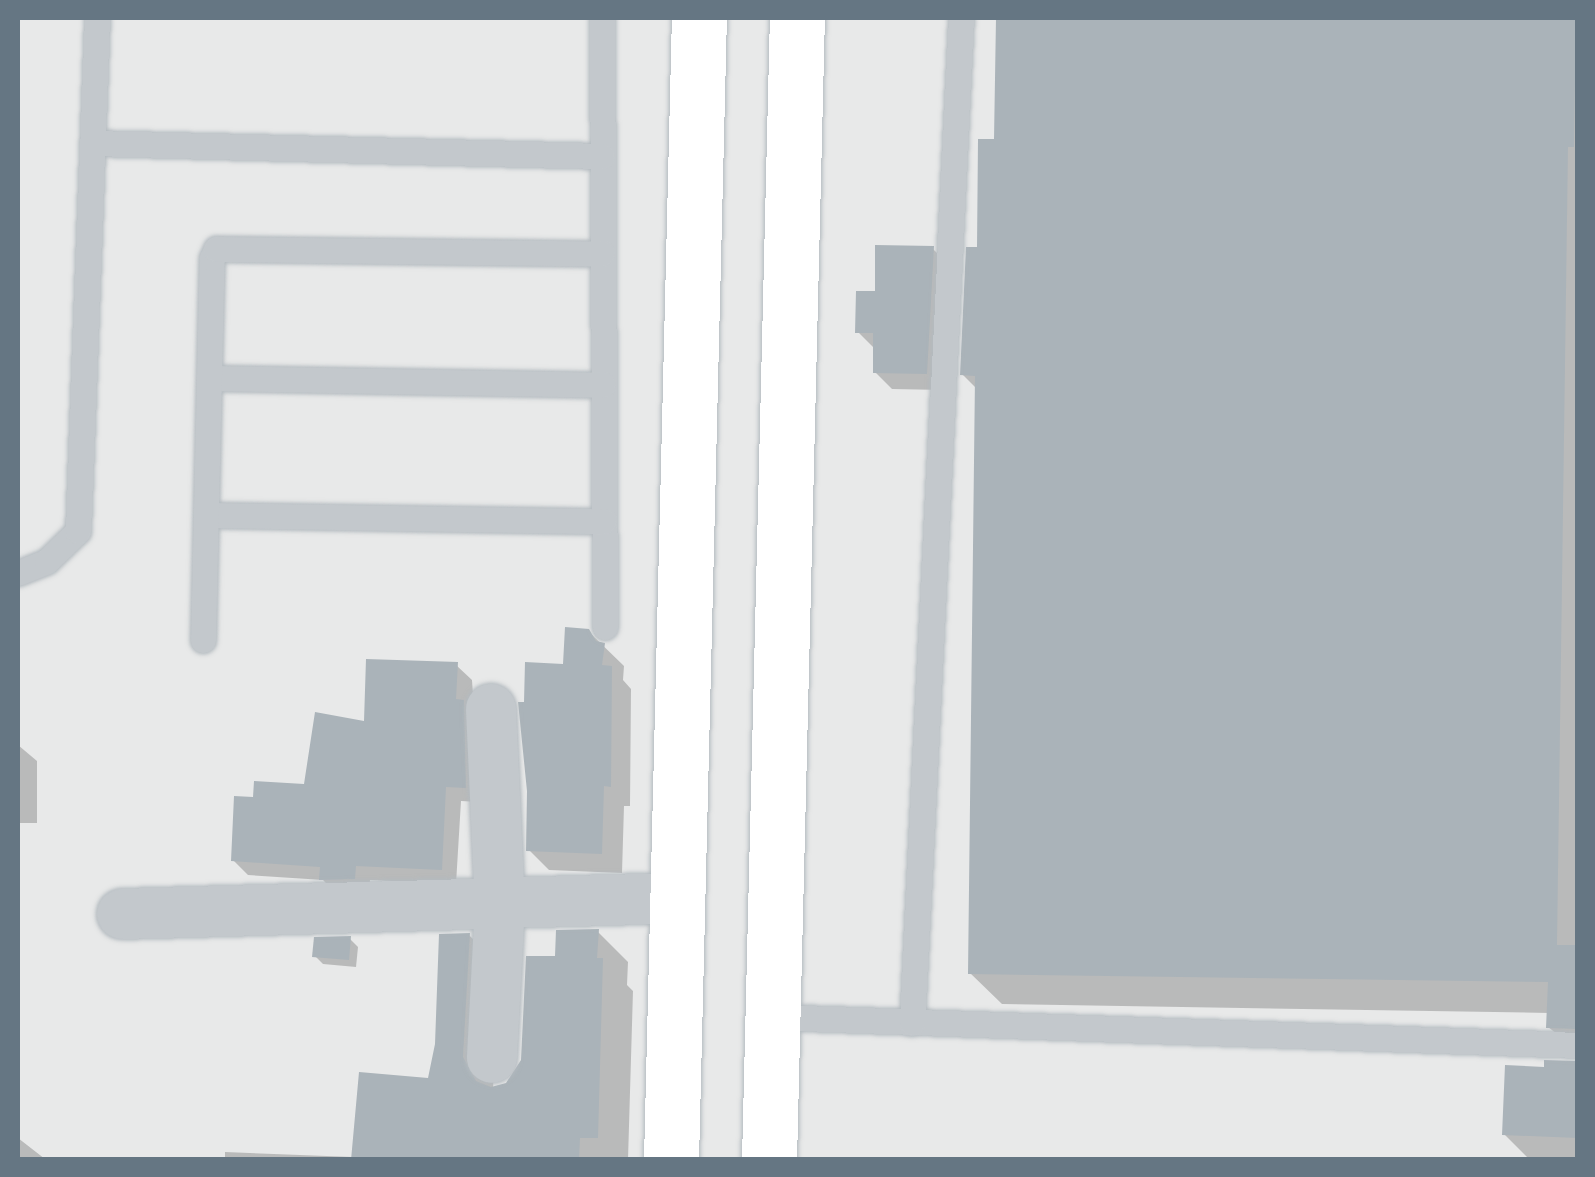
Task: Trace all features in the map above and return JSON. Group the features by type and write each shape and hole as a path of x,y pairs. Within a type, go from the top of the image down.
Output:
{"street":[{"path":"672,1160 700,18"},
{"path":"769,1160 798,18"},
{"path":"491,709 500,904 492,1058"},
{"path":"122,914 678,898"}],"lane":[{"path":"18,573 47,560 78,531 97,18"},
{"path":"602,18 605,627"},
{"path":"912,1023 962,18"},
{"path":"92,144 602,156"},
{"path":"203,640 212,258 216,249 602,254"},
{"path":"209,378 603,384"},
{"path":"206,515 604,521"},
{"path":"772,1018 1578,1045"}],"shaded area":[{"path":"18,18 1577,18 1577,1159 18,1159"}],"building":[{"path":"996,18 1576,18 1574,147 1568,147 1557,945 1578,945 1578,1029 1546,1028 1548,982 968,974 975,376 960,375 966,247 977,247 978,139 994,139"},
{"path":"875,245 934,246 927,374 873,373 873,333 855,333 856,291 875,291"},
{"path":"565,627 589,629 596,641 605,643 602,665 612,666 611,787 604,786 602,854 526,851 527,791 518,702 524,702 525,662 563,664"},
{"path":"366,659 458,662 456,699 464,700 466,788 446,787 442,870 356,866 355,879 319,880 320,867 231,861 234,796 253,797 254,781 304,784 315,712 364,721"},
{"path":"599,929 597,958 603,958 598,1138 580,1138 579,1160 351,1160 359,1072 428,1078 435,1044 439,934 470,933 463,1057 476,1081 491,1087 506,1083 521,1060 526,956 555,956 556,930"},
{"path":"351,936 349,960 312,957 314,937"},
{"path":"1544,1060 1578,1061 1578,1138 1502,1135 1505,1065 1544,1067"}]}
